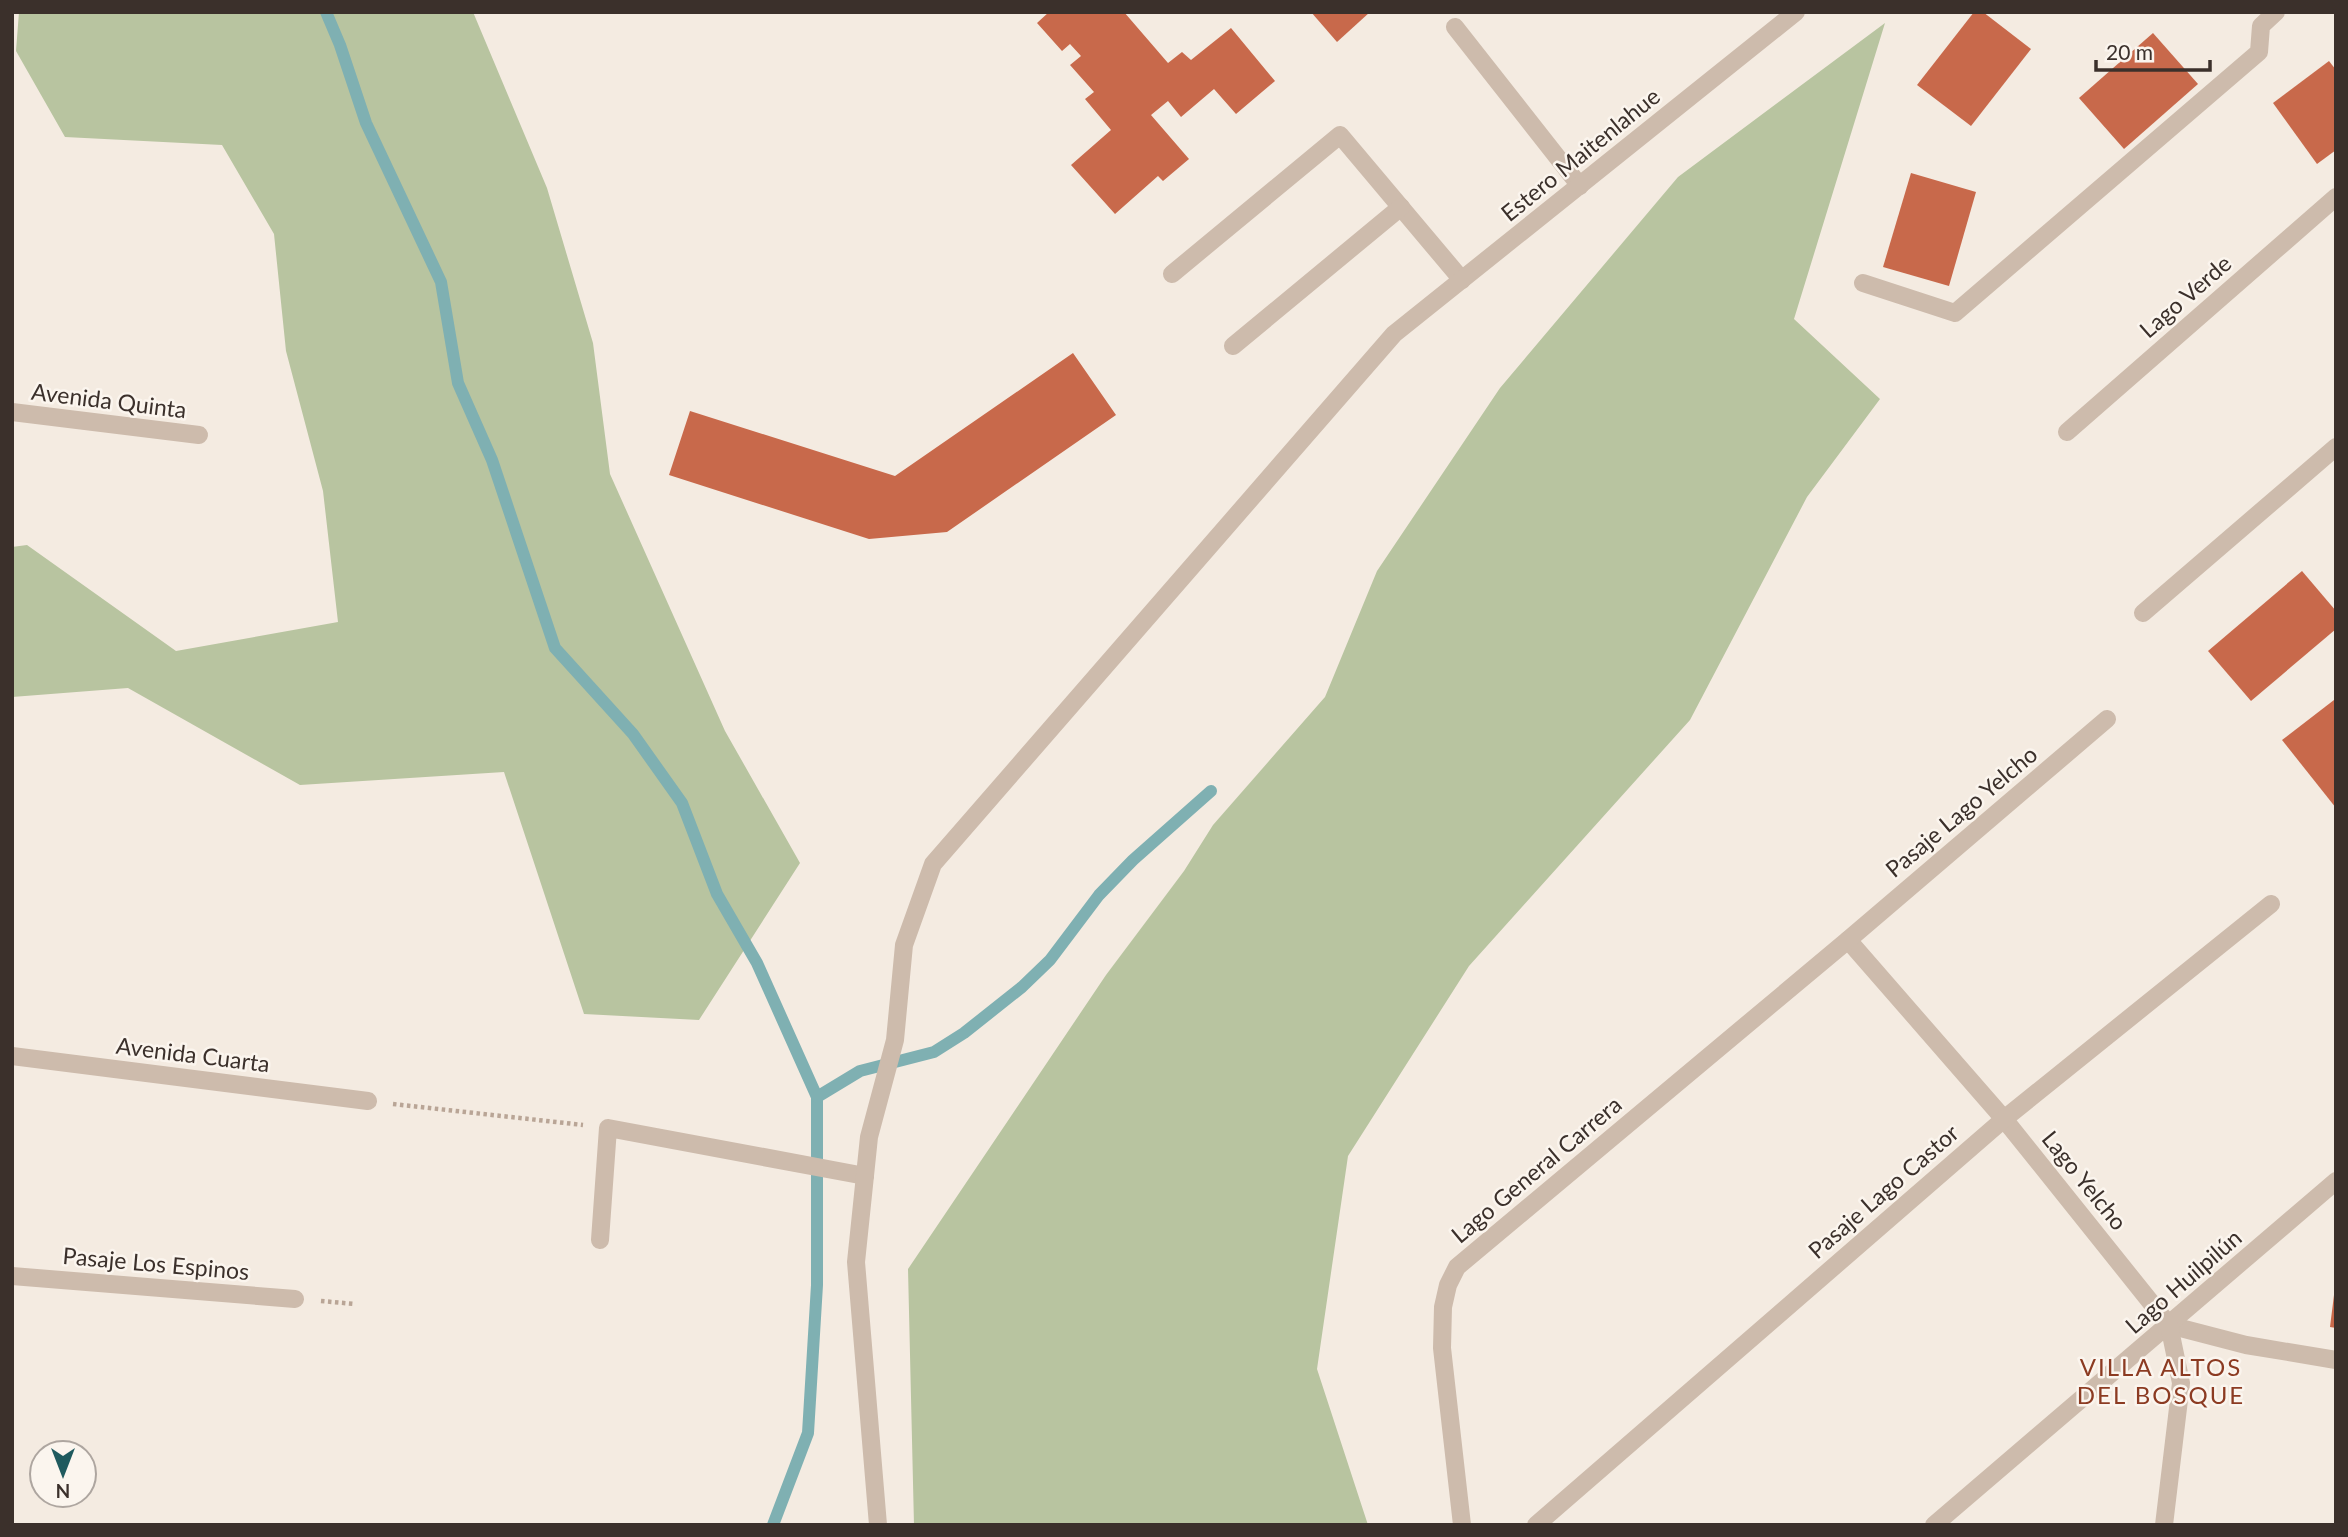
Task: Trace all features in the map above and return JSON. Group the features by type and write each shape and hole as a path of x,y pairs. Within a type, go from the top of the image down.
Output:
{"street":[{"name":"Estero Maitenlahue","path":"878,1525 856,1262 869,1137 895,1040 904,945 933,864 1394,334 1796,12"},
{"path":"1863,283 1955,313 2259,52 2261,26 2276,12"},
{"path":"1455,27 1580,186"},
{"path":"1172,274 1340,135 1462,281"},
{"name":"Lago Verde","path":"2067,432 2336,197"},
{"path":"1233,346 1401,207"},
{"name":"Avenida Quinta","path":"12,412 199,435"},
{"path":"2143,613 2336,447"},
{"name":"Pasaje Lago Yelcho","path":"1848,940 2107,719"},
{"name":"Pasaje Lago Castor","path":"1536,1525 2004,1119 2271,904"},
{"name":"Lago Yelcho","path":"1848,940 2004,1119 2169,1325"},
{"name":"Lago General Carrera","path":"1462,1525 1442,1348 1443,1307 1448,1285 1457,1267 1848,940"},
{"name":"Avenida Cuarta","path":"12,1056 368,1101"},
{"path":"600,1240 608,1128 865,1176"},
{"name":"Lago Huilpilún","path":"1934,1525 2336,1181"},
{"name":"Pasaje Los Espinos","path":"12,1276 295,1299"},
{"path":"2164,1525 2181,1382 2169,1325 2246,1345 2336,1360"}],"path":[{"path":"368,1101 608,1128"}],"green space":[{"path":"19,12 473,12 547,188 593,343 610,474 725,731 800,863 699,1020 584,1014 504,772 300,785 128,688 12,697 12,547 27,545 176,651 338,622 323,491 286,351 274,234 222,145 65,137 16,51"},
{"path":"1885,23 1794,319 1880,399 1807,497 1690,720 1469,966 1348,1156 1317,1369 1368,1525 914,1525 908,1269 1106,975 1184,871 1213,825 1325,697 1377,571 1500,388 1678,177"}],"building":[{"path":"1049,12 1124,12 1168,63 1182,52 1191,60 1231,28 1275,81 1236,114 1214,89 1181,117 1168,101 1151,115 1189,159 1163,181 1158,176 1115,214 1071,165 1111,130 1085,99 1094,92 1070,65 1081,56 1070,44 1062,51 1037,23"},
{"path":"1311,12 1370,12 1337,42"},
{"path":"1974,12 1983,12 2031,49 1971,126 1917,85"},
{"path":"2153,33 2198,84 2124,149 2079,98"},
{"path":"2329,61 2336,70 2336,150 2317,164 2273,103"},
{"path":"1911,173 1976,192 1949,286 1883,267"},
{"path":"1073,353 1116,415 947,532 869,539 669,475 690,411 895,476"},
{"path":"2302,571 2336,611 2336,629 2251,701 2208,651"},
{"path":"2334,700 2336,702 2336,808 2282,740"},
{"path":"2336,1295 2336,1328 2330,1327"}],"waterway":[{"path":"326,12 366,123 441,282 458,383 492,460 555,648 633,734 682,803 717,894 757,963 817,1097 817,1285 808,1433 773,1525"},
{"path":"817,1097 860,1071 934,1052 964,1033 1022,987 1050,960 1099,895 1133,860 1211,791"}],"district":[{"name":"VILLA ALTOS DEL BOSQUE","path":"2161,1380"}]}
